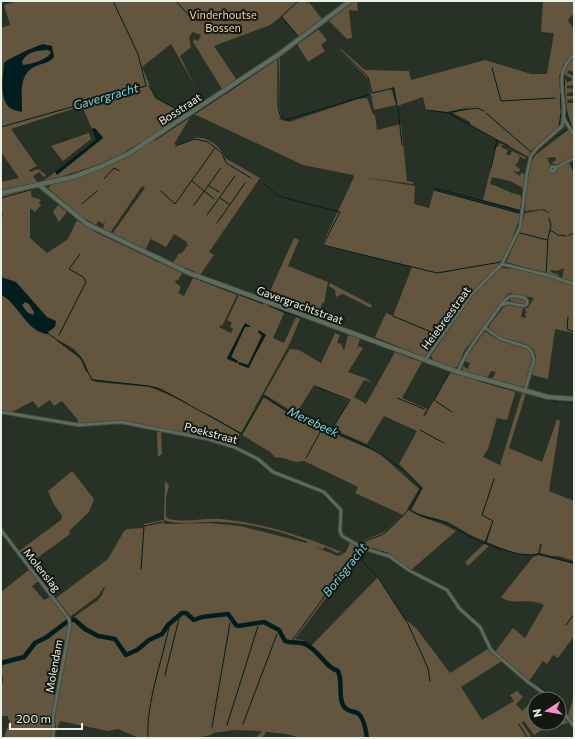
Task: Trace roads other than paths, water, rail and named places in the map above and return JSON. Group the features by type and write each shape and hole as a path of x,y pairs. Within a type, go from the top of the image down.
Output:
{"street":[{"name":"Bosstraat","path":"1,193 82,174 128,154 278,55 350,1"},
{"path":"574,55 566,63 562,72 564,119 574,135"},
{"name":"Heiebreestraat","path":"425,360 471,295 502,264 520,227 526,173 531,156 536,148 560,129 564,119"},
{"path":"557,166 574,158"},
{"name":"Gavergrachtstraat","path":"39,185 82,221 189,273 458,372 557,399 574,399"},
{"path":"502,264 547,275 574,284"},
{"path":"458,372 466,351 501,305 511,295 525,298 527,301 524,306 508,303 501,305"},
{"path":"485,328 501,339 527,348 532,352 534,360 525,391"},
{"name":"Poekstraat","path":"1,412 79,425 117,422 127,423 208,439 234,447 258,460 273,472 324,492 340,510 340,531 342,536 360,546 389,556 410,571 447,590 459,608 480,627 493,652 541,691"},
{"name":"Molenslag","path":"1,530 70,620"},
{"name":"Molendam","path":"53,738 55,731 53,717 70,620"},
{"path":"567,717 574,726"}],"water":[{"path":"43,44 52,46 54,57 49,61 34,67 25,76 22,87 22,112 14,110 7,105 3,96 2,85 4,63","holes":["48,50 51,52 49,55 35,63 23,65 22,62 24,58 36,51"]},
{"path":"95,128 103,138 57,175 55,172 96,140 92,129"},
{"path":"1,277 16,282 47,317 56,321 55,327 48,332 49,334 41,333 34,329 7,298 1,295","holes":["25,302 29,304 34,312 33,315 27,312 22,305"]},
{"path":"245,323 251,327 245,327 231,357 238,361 237,363 227,358"},
{"path":"259,330 266,335 248,368 238,364 239,362 248,365 262,336 258,332"}],"waterway":[{"name":"Gavergracht","path":"1,127 146,86 138,54 113,1"},
{"path":"176,1 191,18"},
{"path":"298,1 281,17 299,37"},
{"path":"342,5 346,1"},
{"path":"329,20 354,1"},
{"path":"318,29 278,58 278,107 280,115 286,120 368,95"},
{"path":"341,51 368,77 372,93 394,88 397,105"},
{"path":"272,57 277,53"},
{"path":"225,94 274,61"},
{"path":"492,68 501,101 555,98"},
{"path":"560,75 561,111"},
{"path":"564,77 564,86"},
{"path":"149,86 157,98 185,114"},
{"path":"196,113 223,95"},
{"path":"398,108 402,145"},
{"path":"450,112 477,108 484,111"},
{"path":"427,110 449,113 497,140"},
{"path":"566,112 567,116"},
{"path":"486,113 531,152"},
{"path":"559,127 561,113"},
{"path":"155,140 190,117"},
{"path":"568,118 571,125"},
{"path":"558,136 569,128"},
{"path":"175,146 195,139 208,142 222,153 226,163 251,178"},
{"path":"491,168 497,140 509,146"},
{"path":"127,151 144,141"},
{"path":"530,156 533,150 541,143"},
{"path":"161,191 175,204 215,148"},
{"path":"530,164 534,156"},
{"path":"104,179 114,168 119,171"},
{"path":"194,205 221,168"},
{"path":"207,215 235,176"},
{"path":"192,181 214,199"},
{"path":"217,223 245,183"},
{"path":"264,184 278,196 340,212 323,245 437,273 501,262"},
{"path":"208,185 219,192"},
{"path":"1,191 17,187"},
{"path":"435,188 520,211 523,192"},
{"path":"1,198 30,190"},
{"path":"49,190 59,198"},
{"path":"434,190 520,213"},
{"path":"82,204 97,191"},
{"path":"45,193 51,198"},
{"path":"524,210 525,195"},
{"path":"220,198 229,204"},
{"path":"60,199 65,203"},
{"path":"54,201 59,205"},
{"path":"67,212 74,217"},
{"path":"522,222 524,213"},
{"path":"520,229 505,263 546,273 548,238 551,226 549,218"},
{"path":"84,219 96,226"},
{"path":"77,220 99,232"},
{"path":"511,243 520,220"},
{"path":"550,230 558,235 566,236"},
{"path":"101,233 122,244"},
{"path":"520,233 547,240"},
{"path":"569,235 574,233"},
{"path":"115,235 161,257"},
{"path":"124,244 142,253"},
{"path":"59,335 86,282 83,277 69,269 80,254"},
{"path":"144,254 159,262"},
{"path":"163,258 171,262"},
{"path":"161,262 184,273"},
{"path":"494,270 502,262"},
{"path":"173,263 194,272"},
{"path":"465,301 492,272"},
{"path":"185,274 191,276"},
{"path":"202,275 230,286"},
{"path":"193,277 236,293"},
{"path":"233,287 239,289"},
{"path":"240,295 256,301"},
{"path":"258,302 263,304"},
{"path":"456,313 462,304"},
{"path":"269,306 282,311"},
{"path":"284,312 300,317"},
{"path":"393,316 436,334"},
{"path":"442,334 454,316"},
{"path":"568,317 567,329 574,332"},
{"path":"345,328 373,338"},
{"name":"Merebeek","path":"49,334 80,357 92,380 149,386 162,390 242,434 264,396 296,416 366,446 395,463 421,488 410,510 421,516 448,523 474,539 501,549 519,554 539,554 574,563"},
{"path":"433,346 440,337"},
{"path":"375,339 422,357"},
{"path":"369,341 414,359"},
{"path":"416,359 447,370"},
{"path":"443,384 450,372 478,380"},
{"path":"479,381 515,391"},
{"path":"442,386 434,400 452,412"},
{"path":"317,387 350,400 332,429"},
{"path":"518,391 541,397"},
{"path":"397,398 424,409"},
{"path":"543,398 558,402"},
{"path":"567,402 574,402"},
{"path":"306,458 323,427"},
{"path":"420,430 444,443"},
{"path":"485,543 493,521 482,515 494,479"},
{"name":"Borisgracht","path":"361,545 366,541 386,532 409,509"},
{"path":"141,569 144,526 163,522"},
{"path":"363,546 387,553"},
{"name":"Borisgracht","path":"291,642 360,548"},
{"path":"365,551 362,561 377,576 408,624 428,668 430,681"},
{"path":"397,564 403,568"},
{"path":"409,573 417,577"},
{"path":"425,577 442,585"},
{"path":"423,580 429,582"},
{"path":"444,586 454,598"},
{"path":"450,597 454,605 465,615"},
{"path":"459,606 473,617"},
{"path":"72,620 75,620 85,629 98,636 115,639 126,655 137,650 149,640 162,634 168,625 182,613 186,613 194,620 202,617 228,614 238,626 264,622 279,630 285,641 302,643 312,648 333,669 338,671 343,705 346,709 361,716 367,738"},
{"path":"566,625 574,614"},
{"path":"165,675 179,619"},
{"path":"1,663 24,657 35,643 47,637 68,621"},
{"path":"477,622 486,635"},
{"path":"212,727 230,623"},
{"path":"227,725 258,626"},
{"path":"148,738 149,710 169,627"},
{"path":"243,724 277,634"},
{"path":"487,638 489,643"},
{"path":"493,653 502,661"},
{"path":"503,663 509,668"},
{"path":"518,676 525,682"},
{"path":"528,684 537,690"},
{"path":"541,688 545,691"},
{"path":"567,720 571,725"}],"park label":[{"name":"Vinderhoutse Bossen","path":"223,21"}]}
